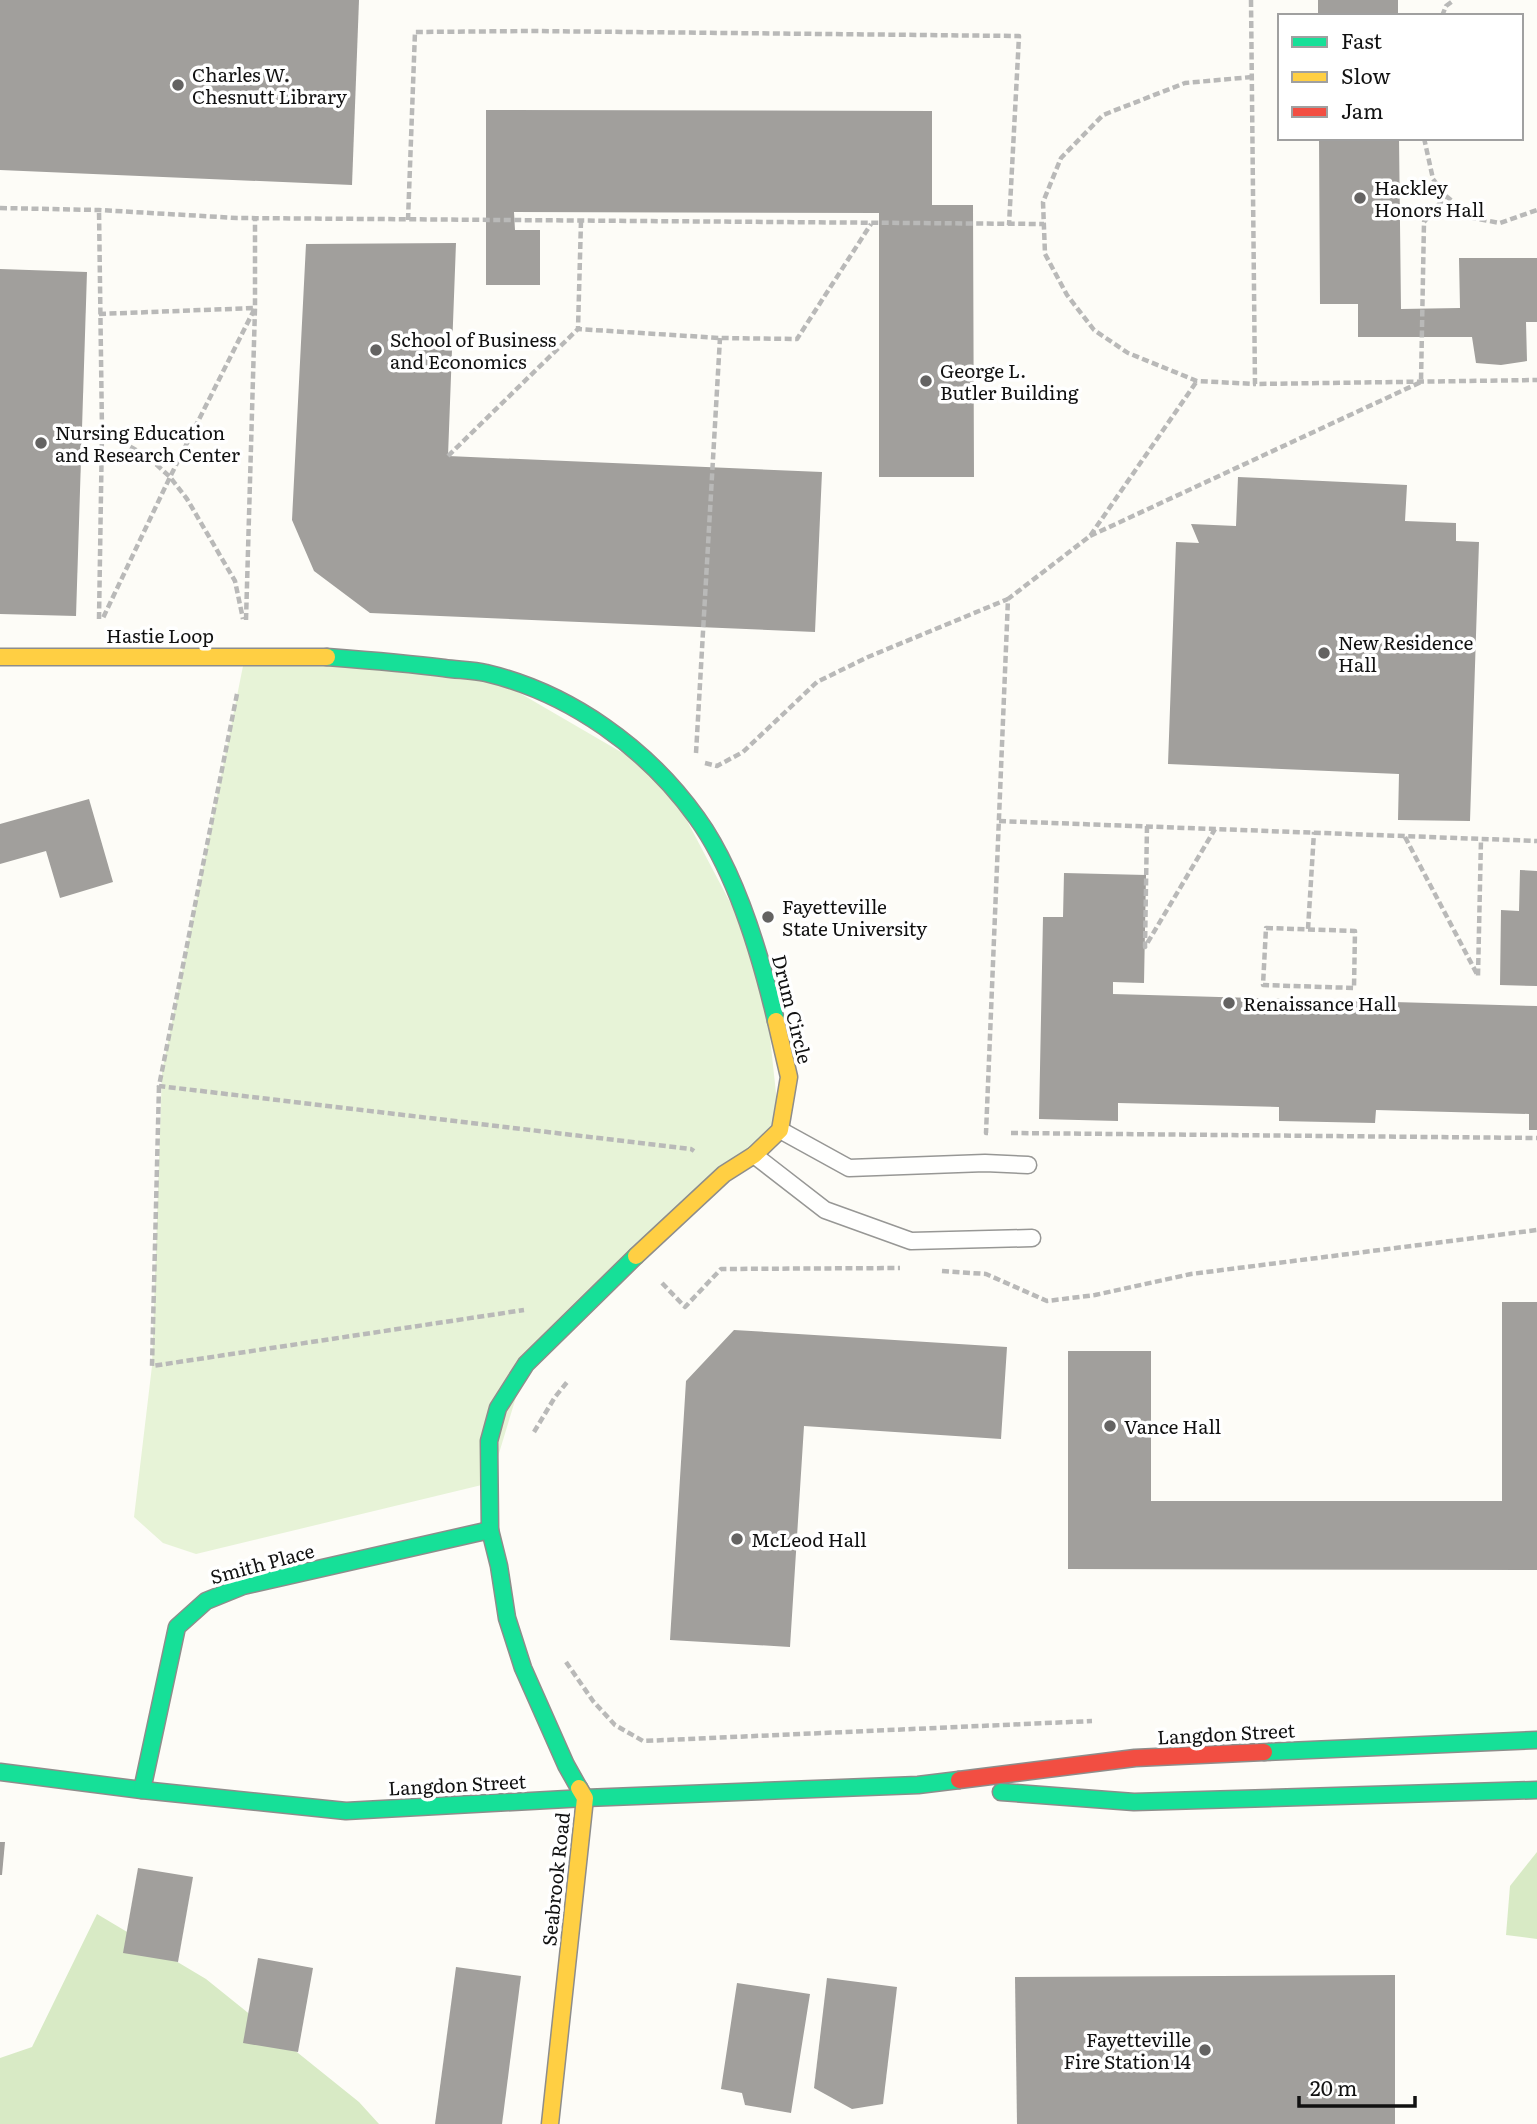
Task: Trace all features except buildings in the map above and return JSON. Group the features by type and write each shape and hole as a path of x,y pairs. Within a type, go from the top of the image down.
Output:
{"street":[{"name":"Hastie Loop","path":"0,657 320,657"},
{"name":"Drum Circle","path":"320,657 485,673 535,689 583,713 626,743 663,777 698,819 724,865 762,964 789,1077 780,1130"},
{"path":"490,1530 489,1441 498,1408 526,1364 724,1174 754,1155 780,1130"},
{"name":"Smith Place","path":"142,1790 177,1627 195,1608 217,1594 243,1586 490,1530"},
{"name":"Seabrook Road","path":"490,1530 507,1618 523,1668 566,1765 585,1798 550,2124"},
{"name":"Langdon Street","path":"0,1772 346,1811 585,1798 918,1786 1135,1758 1537,1740"},
{"name":"Langdon Street","path":"918,1786 1134,1802 1537,1790"}],"lane":[{"path":"780,1130 849,1168 985,1163 1028,1165"},
{"path":"754,1155 825,1210 911,1241 1032,1238"}],"path":[{"path":"1251,0 1255,384"},
{"path":"1443,14 1446,6 1454,0"},
{"path":"408,219 415,32 532,30 1019,36 1009,225"},
{"path":"1252,77 1185,83 1102,115 1061,158 1043,202 1045,254 1067,295 1094,330 1128,354 1197,381 1255,384 1537,380"},
{"path":"1424,140 1433,179 1446,196 1473,218 1500,223 1537,210"},
{"path":"1421,382 1424,222 1446,196"},
{"path":"0,208 99,209 255,218 1044,224"},
{"path":"99,209 102,431 99,627 170,477 255,308"},
{"path":"102,431 148,457 170,477 187,499 235,581 246,630 255,218"},
{"path":"448,456 578,329 581,221"},
{"path":"578,329 720,338 797,339 871,224"},
{"path":"99,314 255,308"},
{"path":"720,338 695,760 717,766 743,752 817,682 868,657 1008,599 1090,536 1421,382"},
{"path":"1090,536 1197,381"},
{"path":"1008,599 986,1133 1537,1138"},
{"path":"245,656 159,1086 152,1366 525,1310"},
{"path":"999,821 1537,841"},
{"path":"1147,826 1145,947 1216,828"},
{"path":"1308,929 1314,832"},
{"path":"1405,836 1478,976 1481,839"},
{"path":"1266,928 1308,929 1355,930 1354,988 1263,985 1266,928"},
{"path":"159,1086 691,1149 724,1174"},
{"path":"936,1270 986,1274 1047,1301 1095,1295 1191,1274 1537,1230"},
{"path":"653,1289 661,1282 685,1307 720,1269 911,1268 886,1259"},
{"path":"530,1440 555,1396 570,1379"},
{"path":"560,1654 593,1701 615,1725 643,1741 1104,1721"}],"green space":[{"path":"245,656 485,673 664,777 762,963 780,1130 526,1364 490,1483 196,1554 163,1543 134,1517 152,1366 162,1072"},
{"path":"1537,1852 1537,1939 1506,1935 1510,1886"},
{"path":"97,1914 206,1979 359,2102 379,2124 0,2124 0,2058 32,2047"}],"traffic: fast":[{"path":"327,657 475,671 517,682 576,709 630,747 677,792 697,818 724,864 755,943 776,1021"},
{"path":"579,1788 523,1668 507,1618 490,1530 489,1441 498,1408 526,1364 636,1256"},
{"path":"142,1790 177,1627 206,1601 243,1586 490,1530"},
{"path":"1264,1752 1537,1740"},
{"path":"0,1772 346,1811 585,1798 918,1785 959,1780"},
{"path":"1001,1792 1134,1802 1537,1790"}],"traffic: slow":[{"path":"0,657 327,657"},
{"path":"636,1256 724,1174 754,1155 780,1130 789,1077 776,1021"},
{"path":"550,2124 585,1798 579,1788"}],"traffic: jam":[{"path":"959,1780 1135,1758 1264,1752"}],"place":[{"name":"Charles W. Chesnutt Library","path":"178,85"},
{"name":"Hackley Honors Hall","path":"1360,198"},
{"name":"School of Business and Economics","path":"376,350"},
{"name":"George L. Butler Building","path":"926,381"},
{"name":"Nursing Education and Research Center","path":"41,443"},
{"name":"New Residence Hall","path":"1324,653"},
{"name":"Fayetteville State University","path":"768,917"},
{"name":"Renaissance Hall","path":"1229,1003"},
{"name":"Vance Hall","path":"1110,1426"},
{"name":"McLeod Hall","path":"737,1539"},
{"name":"Fayetteville Fire Station 14","path":"1205,2050"}]}
